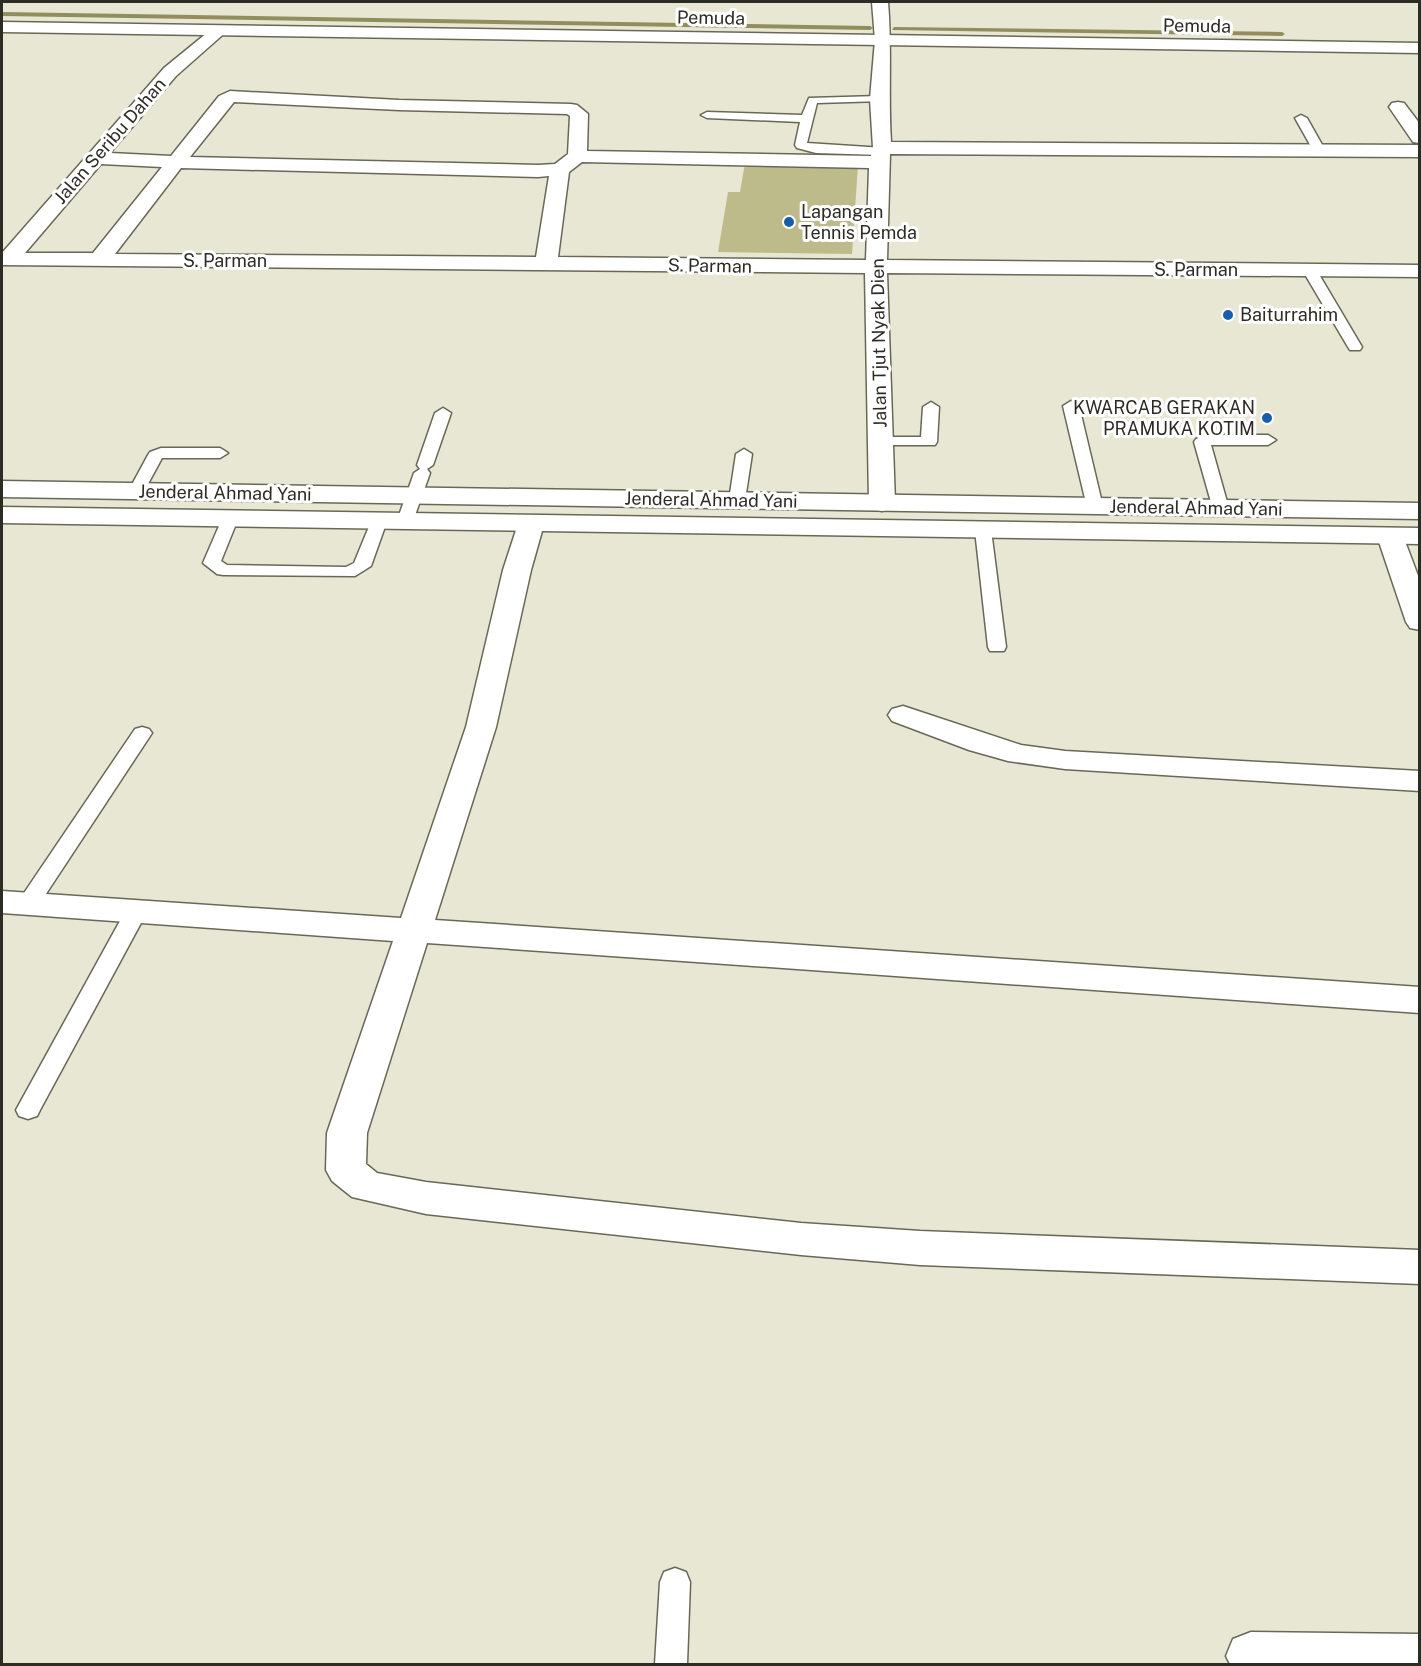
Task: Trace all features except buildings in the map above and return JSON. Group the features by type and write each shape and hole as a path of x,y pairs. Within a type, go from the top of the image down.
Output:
{"main road":[{"name":"Jalan Tjut Nyak Dien","path":"880,2 883,40 879,99 880,154 876,268 882,502"},
{"name":"Pemuda","path":"2,27 1419,48"},
{"name":"Jalan Seribu Dahan","path":"5,259 170,72 219,31"},
{"path":"99,260 230,96 399,105 571,109 579,114 577,156"},
{"path":"1398,107 1419,138"},
{"path":"94,158 175,162 560,170 577,156 1419,151"},
{"path":"546,264 560,170"},
{"name":"S. Parman","path":"5,259 1419,271"},
{"name":"Jenderal Ahmad Yani","path":"2,489 136,492 421,478 737,500 1419,511"},
{"name":"Jenderal Ahmad Yani","path":"2,515 1419,536"},
{"path":"531,524 517,570 481,727 347,1133 346,1170 366,1186 438,1199 801,1239 896,1246 1419,1267"},
{"path":"1390,536 1419,622"},
{"path":"903,715 980,743 1019,754 1065,760 1419,781"},
{"path":"15,903 1419,1000"},
{"path":"1251,1656 1419,1658"}],"lane":[{"path":"879,99 813,100 806,119 801,145 816,149 880,154"},
{"path":"707,115 806,119"},
{"path":"1301,118 1319,150"},
{"path":"1311,270 1355,346"},
{"path":"1071,406 1095,507"},
{"path":"880,442 929,442 931,407"},
{"path":"230,519 212,563 223,570 349,572 357,570 362,566 421,478 443,413"},
{"path":"1221,509 1202,442 1207,440 1268,440"},
{"path":"136,492 156,455 161,453 220,453"},
{"path":"737,500 744,454"},
{"path":"982,530 997,647"},
{"path":"15,903 142,733"},
{"path":"28,1110 137,910"},
{"path":"671,1665 675,1582"}],"shaded area":[{"name":"Lapangan Tennis Pemda","path":"745,163 858,165 852,254 718,252 728,192 740,192"}],"waterway":[{"path":"2,14 870,28"},
{"path":"894,29 1282,34"}],"place":[{"name":"Lapangan Tennis Pemda","path":"789,222"},
{"name":"Baiturrahim","path":"1228,315"},
{"name":"KWARCAB GERAKAN PRAMUKA KOTIM","path":"1267,418"}]}
